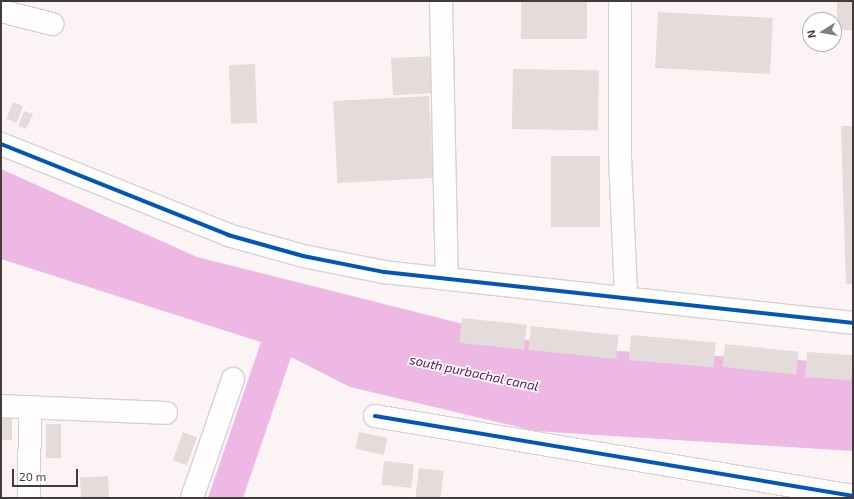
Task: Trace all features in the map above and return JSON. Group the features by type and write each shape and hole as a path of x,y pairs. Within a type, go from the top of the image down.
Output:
{"street":[{"path":"441,1 446,279"},
{"path":"620,1 620,157 626,297"},
{"path":"1,11 52,24"},
{"path":"1,144 228,235 362,268 446,279 626,297 853,323"},
{"path":"192,498 233,379"},
{"path":"1,406 166,413"},
{"path":"29,498 30,407"},
{"path":"375,416 853,496"}],"water":[{"name":"south purbachal canal","path":"1,169 197,257 559,348 853,363 853,451 535,431 350,387 291,357 243,498 208,498 261,342 1,259"}],"building":[{"path":"521,1 587,1 587,39 521,39"},
{"path":"837,1 853,1 853,30 842,30 842,12 837,12"},
{"path":"658,12 773,18 770,74 655,68"},
{"path":"434,56 436,93 393,95 391,58"},
{"path":"255,64 257,123 231,124 229,65"},
{"path":"513,69 599,71 598,130 512,129"},
{"path":"429,96 433,178 337,183 333,101"},
{"path":"13,102 23,106 16,123 6,119"},
{"path":"24,111 33,114 26,129 18,126"},
{"path":"841,126 853,126 853,284 846,284"},
{"path":"551,156 600,156 600,227 551,227"},
{"path":"462,318 527,325 524,350 459,343"},
{"path":"531,326 619,335 616,359 528,350"},
{"path":"631,335 716,342 713,367 629,360"},
{"path":"725,344 799,352 796,375 723,367"},
{"path":"807,352 853,355 851,380 805,377"},
{"path":"1,419 12,419 12,440 1,440"},
{"path":"46,424 61,424 61,458 46,458"},
{"path":"183,432 197,437 187,465 173,460"},
{"path":"359,432 387,438 384,455 355,449"},
{"path":"384,461 414,464 411,488 381,485"},
{"path":"419,468 444,471 441,498 415,498"},
{"path":"108,476 109,498 81,498 80,477"}],"cycle path":[{"path":"1,144 228,235 303,256 384,272 853,323"},
{"path":"375,416 853,496"}]}
